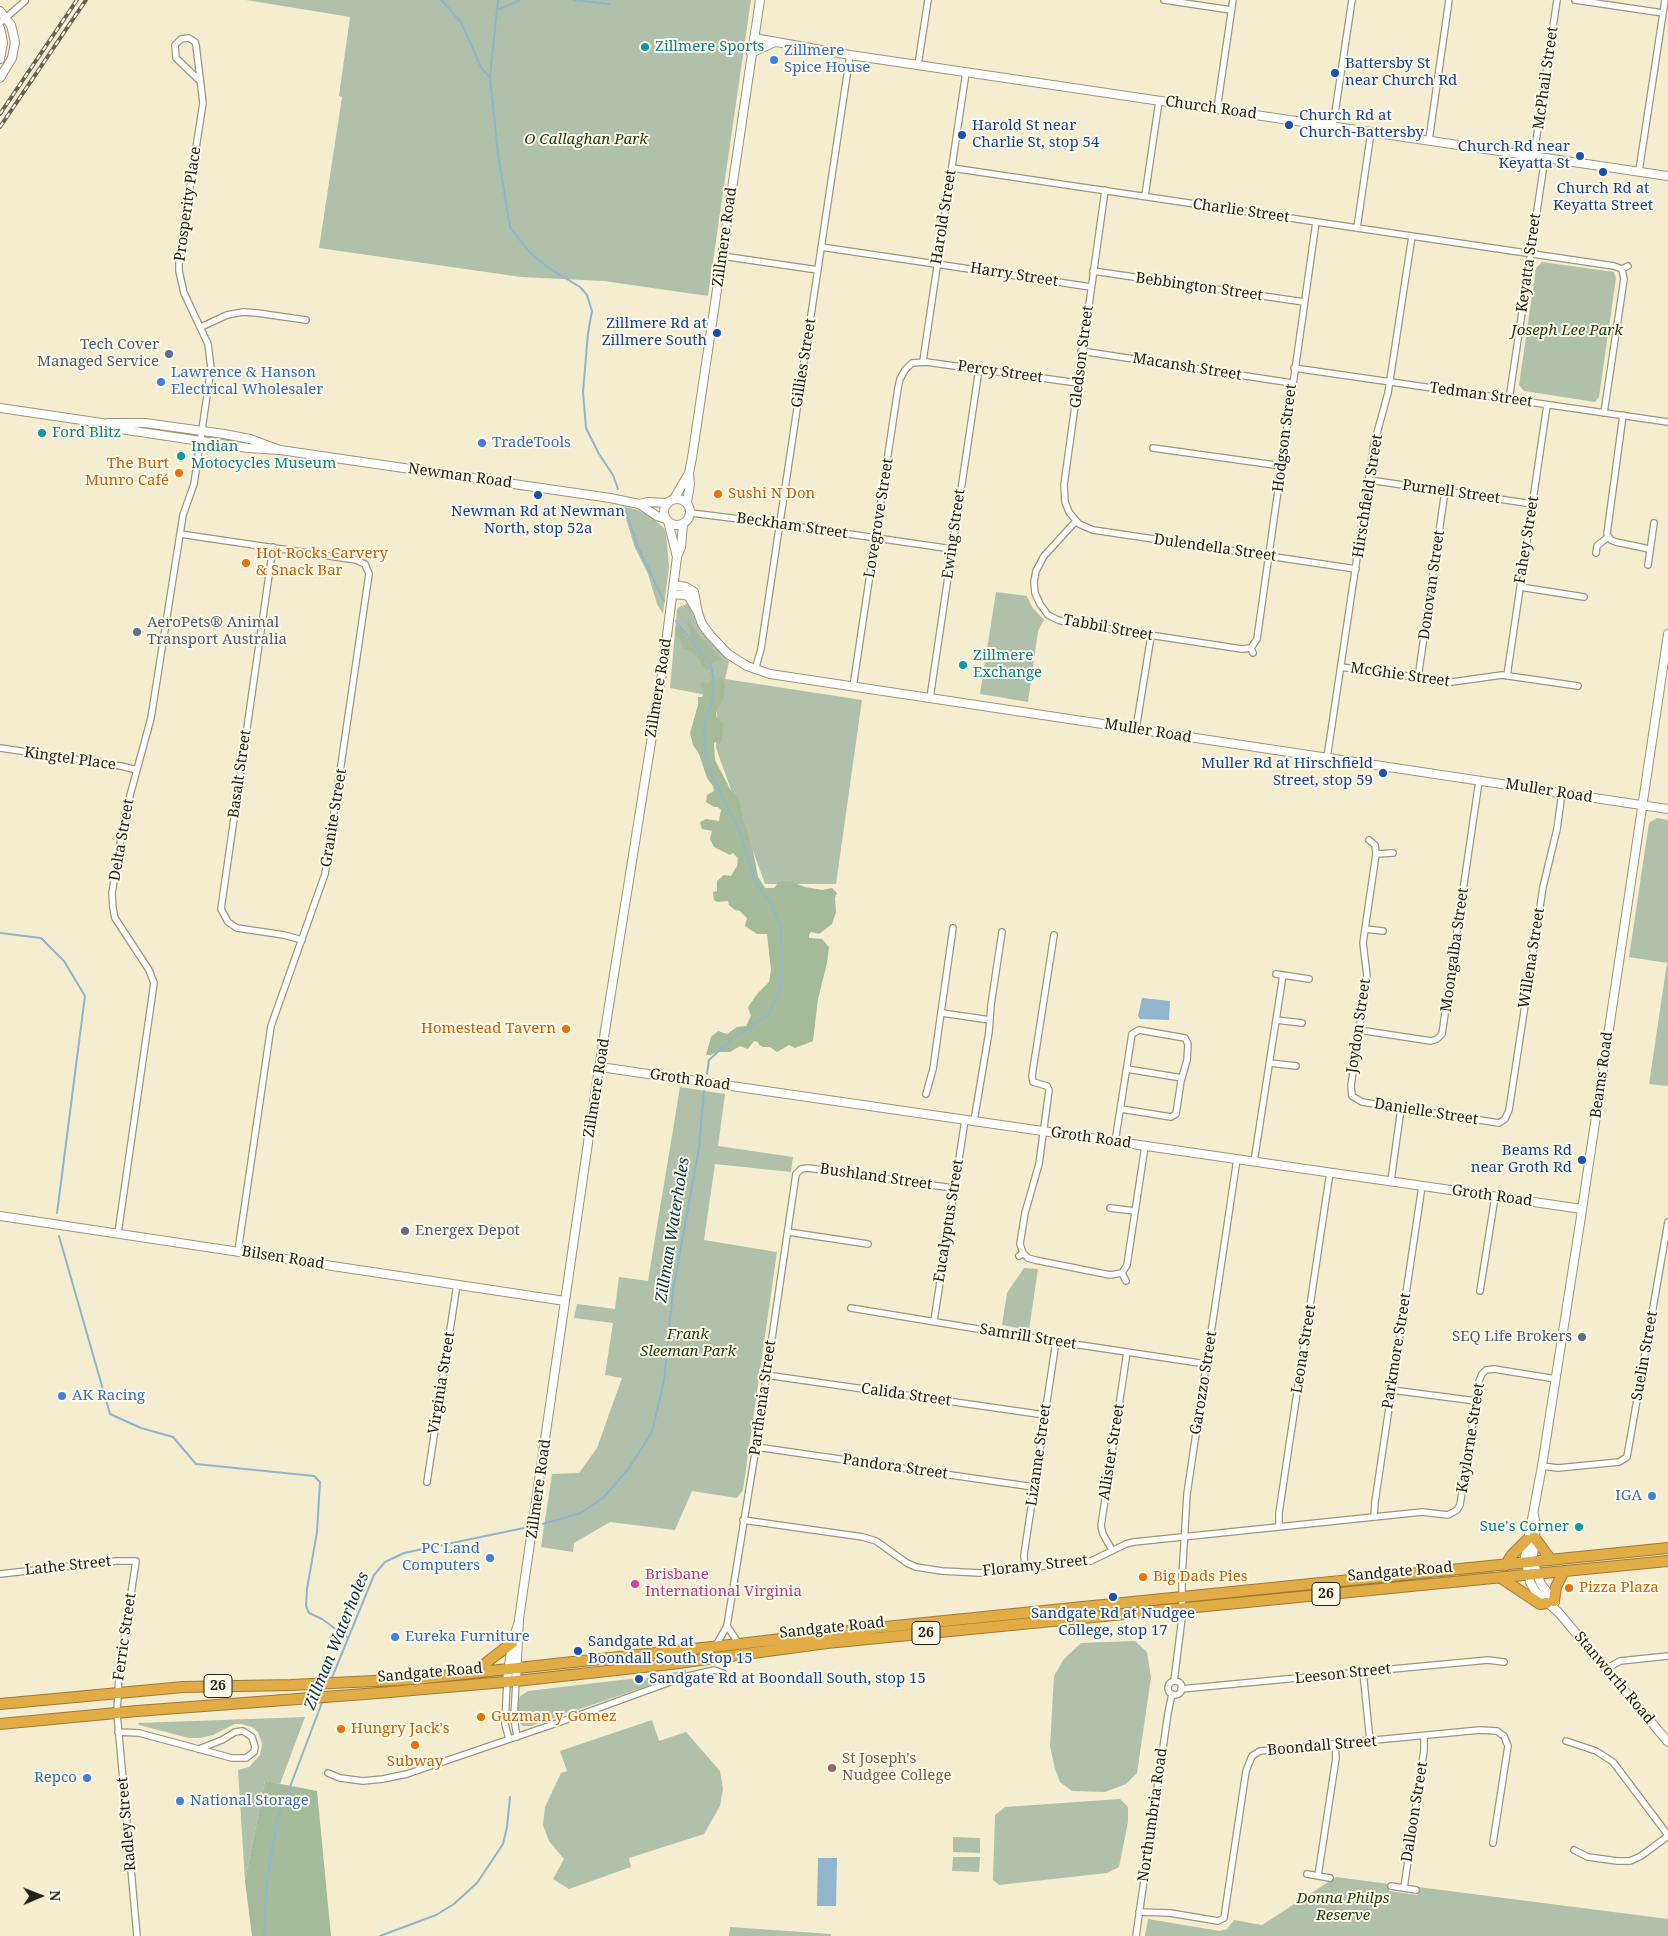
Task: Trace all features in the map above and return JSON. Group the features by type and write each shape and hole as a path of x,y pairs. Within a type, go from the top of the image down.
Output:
{"highway":[{"path":"1506,1565 1511,1556 1531,1539 1552,1560"},
{"name":"Sandgate Road","path":"0,1724 512,1681 671,1664 828,1643 1182,1602 1668,1548"},
{"name":"Sandgate Road","path":"0,1704 183,1687 345,1684 416,1679 884,1627 1501,1578 1668,1561"},
{"path":"1501,1578 1540,1604 1551,1602 1564,1571"},
{"path":"478,1672 487,1662 512,1643"}],"main road":[{"name":"Zillmere Road","path":"687,502 690,484 689,473 760,0"},
{"path":"0,11 3,20 13,30 14,47 9,64 0,78"},
{"path":"0,28 4,43 0,59"},
{"name":"Church Road","path":"754,38 850,55 1668,176"},
{"path":"751,53 775,42"},
{"name":"Newman Road","path":"0,408 102,424 120,429 264,450 280,450 639,504 671,501"},
{"name":"Newman Road","path":"102,424 145,423 202,431 250,439 280,450"},
{"name":"Zillmere Road","path":"671,501 689,473"},
{"path":"681,499 687,502 690,513 689,518 683,524 675,525 667,520 664,510 671,501 681,499"},
{"name":"Newman Road","path":"639,504 656,516 667,520"},
{"name":"Zillmere Road","path":"667,520 677,557"},
{"name":"Zillmere Road","path":"512,1669 565,1301 677,557 681,548 683,524"},
{"name":"Muller Road","path":"673,589 686,586 694,592 697,598 698,613 706,629 722,648 735,659 755,670 770,674 1668,809"},
{"name":"Beams Road","path":"1530,1562 1530,1524 1534,1515 1556,1379 1668,634"},
{"name":"Groth Road","path":"600,1067 1582,1209"},
{"name":"Bilsen Road","path":"0,1216 565,1301"},
{"name":"Stanworth Road","path":"1530,1562 1531,1586 1551,1602 1668,1742"},
{"name":"Zillmere Road","path":"512,1681 512,1643 519,1620"}],"street":[{"path":"918,65 928,0"},
{"path":"1164,0 1231,10"},
{"path":"1217,109 1233,0"},
{"path":"1333,126 1352,0"},
{"path":"1429,140 1449,0"},
{"name":"McPhail Street","path":"1534,156 1557,0"},
{"path":"1575,0 1663,13"},
{"path":"1639,171 1665,0"},
{"path":"3,20 25,1"},
{"name":"Prosperity Place","path":"199,80 174,55 175,45 182,38 189,38 195,42 203,103 178,264 181,284 208,344 212,361 201,441"},
{"name":"Gillies Street","path":"755,670 761,649 850,55"},
{"name":"Harold Street","path":"923,362 966,72"},
{"path":"1145,196 1158,100"},
{"path":"1357,228 1371,132"},
{"name":"Keyatta Street","path":"1509,400 1545,157"},
{"name":"Charlie Street","path":"952,168 1625,268 1604,413"},
{"name":"Gledson Street","path":"1076,521 1066,507 1064,491 1105,190"},
{"name":"Hodgson Street","path":"1252,651 1257,639 1316,222"},
{"name":"Hirschfield Street","path":"1327,758 1376,437 1390,382 1412,236"},
{"name":"Harry Street","path":"821,247 1091,287"},
{"path":"722,256 818,270"},
{"name":"Bebbington Street","path":"1093,272 1304,302"},
{"path":"201,327 226,315 243,312 306,320"},
{"name":"Macansh Street","path":"1082,351 1292,383"},
{"name":"Percy Street","path":"923,362 1078,383"},
{"name":"Lovegrove Street","path":"853,687 900,380 910,365 923,362"},
{"name":"Tedman Street","path":"1294,368 1668,422"},
{"name":"Ewing Street","path":"930,698 979,370"},
{"name":"Fahey Street","path":"1507,676 1547,404"},
{"path":"1608,537 1622,415"},
{"name":"Delta Street","path":"118,1234 154,988 152,974 115,918 112,904 122,825 152,718 184,510 193,488 201,441"},
{"path":"1153,448 1282,466"},
{"name":"Purnell Street","path":"1369,480 1533,504"},
{"name":"Donovan Street","path":"1418,678 1445,491"},
{"name":"Beckham Street","path":"690,513 952,549"},
{"name":"Dulendella Street","path":"1076,521 1083,526 1098,531 1356,569"},
{"name":"Tabbil Street","path":"1076,521 1037,566 1034,587 1040,604 1048,614 1064,622 1252,651"},
{"path":"1648,566 1654,523"},
{"name":"Granite Street","path":"180,534 356,560 365,564 369,574 325,874 271,1026 238,1251"},
{"path":"1608,537 1616,542 1649,549"},
{"path":"1596,553 1597,546 1608,537"},
{"name":"Basalt Street","path":"273,547 221,909 228,922 237,928 284,935 302,940"},
{"path":"1520,587 1584,598"},
{"path":"1136,730 1151,636"},
{"name":"McGhie Street","path":"1341,667 1457,683 1493,676 1507,676 1578,686"},
{"name":"Kingtel Place","path":"1,746 25,752 137,770"},
{"name":"Moongalba Street","path":"1359,1030 1432,1041 1442,1034 1479,781"},
{"name":"Willena Street","path":"1502,1122 1507,1117 1509,1110 1543,887 1557,829 1562,793"},
{"path":"1369,840 1375,845 1376,854 1393,853"},
{"name":"Joydon Street","path":"1352,1096 1351,1086 1367,976 1363,947 1376,854"},
{"path":"926,1094 933,1069 954,928"},
{"path":"1365,929 1383,931"},
{"path":"974,1121 1002,932"},
{"path":"1054,935 1032,1076 1033,1082 1049,1088 1039,1164 1025,1213 1020,1244 1021,1255 1035,1260 1110,1275 1122,1273 1127,1265 1145,1146"},
{"path":"1254,1162 1276,1020 1279,975 1309,979"},
{"path":"942,1012 990,1020"},
{"path":"1276,1020 1302,1023"},
{"path":"1115,1142 1127,1069 1130,1037 1135,1031 1180,1036 1187,1039 1185,1071 1176,1112 1173,1116 1121,1109"},
{"path":"1270,1063 1296,1066"},
{"path":"1127,1069 1182,1078"},
{"name":"Danielle Street","path":"1352,1096 1359,1102 1494,1123 1502,1122"},
{"path":"1391,1181 1401,1108"},
{"name":"Eucalyptus Street","path":"934,1322 964,1120"},
{"name":"Garozzo Street","path":"1182,1602 1187,1494 1237,1159"},
{"name":"Bushland Street","path":"799,1170 808,1168 953,1188"},
{"name":"Parthenia Street","path":"715,1647 727,1626 756,1447 796,1176 799,1170"},
{"name":"Leona Street","path":"1279,1527 1279,1513 1330,1172"},
{"name":"Parkmore Street","path":"1374,1517 1374,1502 1422,1186"},
{"path":"1480,1291 1495,1196"},
{"path":"1110,1208 1135,1211"},
{"name":"Suelin Street","path":"1542,1466 1558,1468 1619,1462 1625,1459 1668,1222"},
{"path":"788,1232 868,1244"},
{"path":"1122,1273 1126,1281"},
{"name":"Virginia Street","path":"427,1482 456,1284"},
{"name":"Samrill Street","path":"851,1308 1206,1364"},
{"name":"Lizanne Street","path":"1024,1568 1024,1555 1056,1341"},
{"name":"Allister Street","path":"1112,1550 1103,1534 1101,1526 1127,1352"},
{"name":"Kaylorne Street","path":"1452,1514 1457,1510 1461,1501 1480,1378 1484,1372 1488,1370 1556,1379"},
{"name":"Calida Street","path":"766,1374 1045,1415"},
{"path":"1392,1390 1476,1401"},
{"name":"Pandora Street","path":"756,1447 1034,1488"},
{"name":"Floramy Street","path":"743,1520 863,1537 887,1547 907,1563 926,1569 980,1573 1091,1561 1130,1542 1422,1512 1452,1514"},
{"name":"Lathe Street","path":"0,1574 116,1561 136,1561"},
{"name":"Ferric Street","path":"117,1713 136,1561"},
{"path":"1174,1681 1180,1683 1182,1689 1178,1694 1169,1692 1168,1687 1174,1681 1182,1602"},
{"path":"727,1626 739,1644"},
{"path":"1606,1668 1620,1661 1668,1656"},
{"name":"Leeson Street","path":"1182,1689 1488,1660 1504,1662"},
{"path":"328,1773 348,1780 392,1778 415,1772 684,1677 714,1670 724,1673"},
{"path":"1363,1672 1370,1741"},
{"name":"Zillmere Road","path":"512,1681 516,1736"},
{"name":"Zillmere Road","path":"510,1739 505,1724 512,1681"},
{"name":"Northumbria Road","path":"1136,1936 1172,1694"},
{"name":"Radley Street","path":"117,1713 138,1936"},
{"name":"Boondall Street","path":"1139,1912 1175,1913 1218,1921 1222,1919 1225,1915 1246,1771 1250,1759 1260,1751 1488,1730 1497,1732 1504,1736 1508,1746 1493,1842"},
{"path":"118,1732 139,1733 218,1756 240,1759 250,1755 255,1746 252,1737 242,1731 235,1732 222,1740 199,1749"},
{"name":"Dalloon Street","path":"1404,1888 1424,1750 1424,1736"},
{"path":"1566,1741 1596,1751 1613,1762 1668,1835 1641,1856 1630,1861 1588,1857 1574,1850"},
{"path":"1318,1876 1336,1758 1335,1744"},
{"path":"1307,1874 1330,1878"},
{"path":"1391,1886 1416,1890"}],"green space":[{"name":"O Callaghan Park","path":"246,0 751,0 708,296 604,281 521,277 319,248 342,97 339,96 350,17"},
{"name":"Joseph Lee Park","path":"1542,262 1614,272 1616,278 1599,397 1595,402 1524,391 1519,385 1536,268"},
{"path":"622,506 638,510 664,528 669,566 663,614 657,604 648,574 635,548"},
{"path":"996,592 1027,596 1032,607 1044,620 1038,631 1028,702 980,694"},
{"path":"689,603 696,622 704,634 729,662 725,679 862,700 836,884 765,884 716,748 717,697 670,688 677,610 679,607"},
{"path":"687,622 691,623 697,633 721,659 721,661 713,662 709,670 702,665 694,653 683,648 680,639 676,636 676,626 680,628 687,638 691,639"},
{"path":"722,678 725,684 723,699 716,717 723,723 722,740 719,744 714,743 715,760 730,789 739,798 758,877 765,888 774,888 779,882 789,881 805,887 822,890 832,888 837,893 835,898 836,912 832,924 819,934 811,932 809,935 809,938 822,939 829,947 818,999 813,1041 795,1048 789,1045 777,1052 770,1047 763,1047 754,1041 748,1049 740,1046 730,1052 717,1052 706,1055 711,1037 718,1031 727,1034 737,1027 746,1026 751,1016 748,1007 769,982 771,970 767,934 757,934 745,926 747,918 740,911 735,910 729,905 728,901 717,902 714,900 713,892 717,891 717,881 724,875 731,876 737,866 738,858 733,853 730,855 714,847 710,839 712,831 702,829 700,822 706,819 719,821 721,810 706,802 707,795 714,791 713,786 707,778 690,733 698,705 698,697 702,697 704,693 700,684"},
{"path":"1657,818 1668,820 1668,1086 1649,1084 1667,963 1629,957 1649,823"},
{"name":"Frank Sleeman Park","path":"680,1087 725,1094 718,1146 793,1157 791,1172 715,1164 704,1240 777,1252 743,1490 737,1498 692,1491 675,1530 610,1522 574,1543 573,1552 541,1547 552,1474 579,1473 597,1448 622,1378 605,1375 613,1323 574,1318 577,1304 615,1309 619,1277 648,1281"},
{"path":"1024,1268 1038,1269 1029,1330 1002,1325 1007,1293"},
{"path":"1135,1641 1147,1652 1151,1678 1137,1773 1126,1784 1105,1792 1072,1791 1060,1782 1050,1746 1054,1676 1064,1659 1081,1643"},
{"path":"686,1670 686,1673 530,1726 523,1726 517,1720 518,1701 520,1696 528,1691 638,1678 639,1681"},
{"path":"305,1717 280,1784 265,1781 245,1881 238,1770 249,1767 260,1755 262,1744 258,1732 252,1727 235,1724 213,1735 189,1738 139,1725 138,1723"},
{"path":"652,1720 659,1741 686,1732 720,1771 723,1789 720,1806 704,1834 629,1858 631,1867 569,1889 553,1879 564,1859 549,1841 543,1825 545,1807 561,1773 567,1771 560,1751"},
{"path":"265,1781 317,1791 331,1936 252,1936 245,1881"},
{"path":"1120,1799 1128,1807 1128,1822 1119,1867 1107,1873 999,1885 993,1880 995,1815 1005,1807"},
{"path":"953,1837 980,1838 980,1853 953,1852"},
{"path":"953,1857 980,1857 979,1872 952,1871"},
{"name":"Donna Philps Reserve","path":"1336,1877 1389,1884 1389,1891 1417,1895 1418,1887 1668,1919 1668,1936 1145,1936 1148,1919 1220,1931 1227,1929 1234,1920 1262,1925"},
{"path":"730,1927 831,1934 831,1936 729,1936"}],"water":[{"path":"1142,998 1170,1001 1169,1020 1140,1019 1138,1016"},
{"path":"818,1858 837,1858 836,1906 817,1906"}],"waterway":[{"path":"441,0 461,22 482,69 490,77 498,154 510,227 529,252 549,268 580,287 587,295 592,311 588,333 583,392 586,428 599,454 613,475 618,489"},
{"path":"490,77 498,0"},
{"path":"497,10 520,0"},
{"path":"574,0 610,4"},
{"name":"Zillman Waterholes","path":"626,510 637,545 664,601"},
{"name":"Zillman Waterholes","path":"676,621 711,665 714,682 711,705 704,725 705,754 711,773 741,835 757,885 772,905 781,929 780,990 769,1014 732,1039 709,1060 707,1074"},
{"path":"0,933 41,938 64,961 85,996 57,1213"},
{"name":"Zillman Waterholes","path":"543,1524 581,1513 604,1497 629,1468 652,1432 664,1381 673,1290 699,1148 704,1091"},
{"path":"59,1236 110,1414 141,1428 173,1437 196,1464 314,1476 320,1482 317,1532 307,1589 306,1606 309,1613 322,1619 348,1638"},
{"name":"Zillman Waterholes","path":"331,1680 374,1575 385,1562 404,1553 524,1528"},
{"path":"264,1936 267,1879 277,1821 323,1700"},
{"path":"380,1936 436,1915 454,1904 477,1883 503,1844 510,1797"}],"railway":[{"path":"0,114 77,0"},
{"path":"0,127 86,0"}],"place":[{"name":"Zillmere Sports","path":"645,47"},
{"name":"Zillmere Spice House","path":"774,60"},
{"name":"Battersby St near Church Rd","path":"1335,73"},
{"name":"Church Rd at Church-Battersby","path":"1289,125"},
{"name":"Harold St near Charlie St, stop 54","path":"962,135"},
{"name":"Church Rd near Keyatta St","path":"1580,156"},
{"name":"Church Rd at Keyatta Street","path":"1603,172"},
{"name":"Zillmere Rd at Zillmere South","path":"717,333"},
{"name":"Tech Cover Managed Service","path":"169,354"},
{"name":"Lawrence & Hanson Electrical Wholesaler","path":"161,382"},
{"name":"Ford Blitz","path":"42,433"},
{"name":"TradeTools","path":"482,443"},
{"name":"Indian Motocycles Museum","path":"181,456"},
{"name":"The Burt Munro Café","path":"179,473"},
{"name":"Sushi N Don","path":"718,494"},
{"name":"Newman Rd at Newman North, stop 52a","path":"538,495"},
{"name":"Hot Rocks Carvery & Snack Bar","path":"246,563"},
{"name":"AeroPets® Animal Transport Australia","path":"137,632"},
{"name":"Zillmere Exchange","path":"963,665"},
{"name":"Muller Rd at Hirschfield Street, stop 59","path":"1383,773"},
{"name":"Homestead Tavern","path":"566,1029"},
{"name":"Beams Rd near Groth Rd","path":"1582,1160"},
{"name":"Energex Depot","path":"405,1231"},
{"name":"SEQ Life Brokers","path":"1582,1337"},
{"name":"AK Racing","path":"62,1396"},
{"name":"IGA","path":"1652,1496"},
{"name":"Sue's Corner","path":"1579,1527"},
{"name":"PC Land Computers","path":"490,1558"},
{"name":"Big Dads Pies","path":"1143,1577"},
{"name":"Brisbane International Virginia","path":"635,1584"},
{"name":"Pizza Plaza","path":"1569,1588"},
{"name":"Sandgate Rd at Nudgee College, stop 17","path":"1113,1597"},
{"name":"Eureka Furniture","path":"395,1637"},
{"name":"Sandgate Rd at Boondall South Stop 15","path":"578,1651"},
{"name":"Sandgate Rd at Boondall South, stop 15","path":"639,1679"},
{"name":"Guzman y Gomez","path":"481,1717"},
{"name":"Hungry Jack's","path":"341,1729"},
{"name":"Subway","path":"415,1745"},
{"name":"St Joseph's Nudgee College","path":"832,1768"},
{"name":"Repco","path":"87,1778"},
{"name":"National Storage","path":"180,1801"}]}
